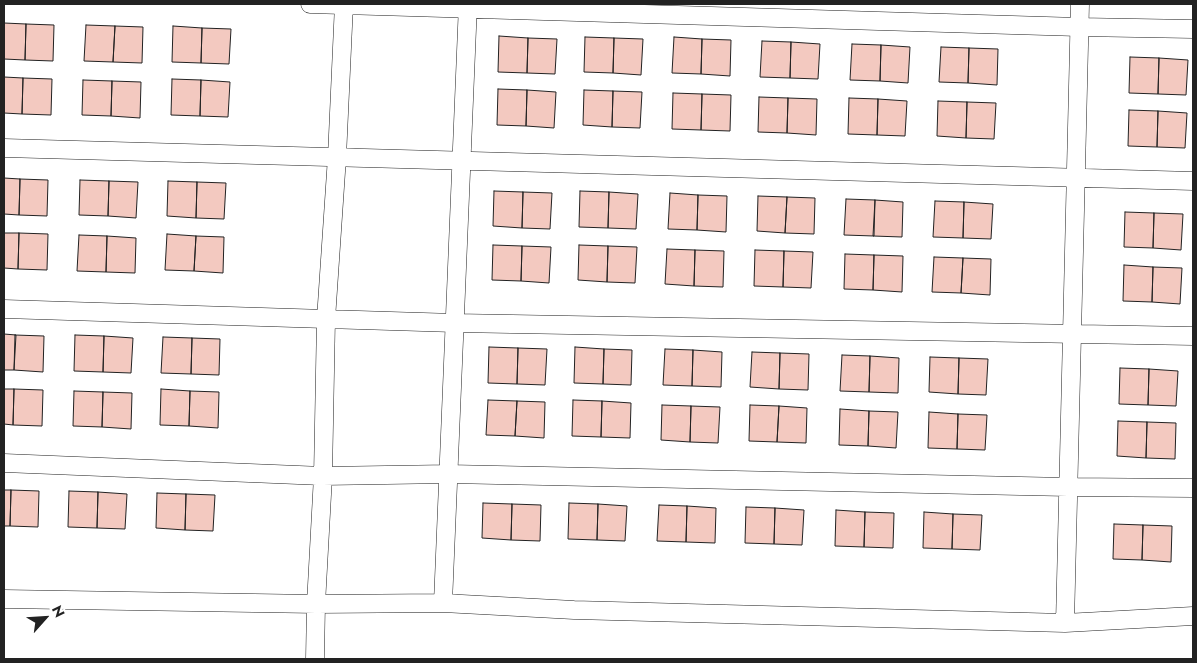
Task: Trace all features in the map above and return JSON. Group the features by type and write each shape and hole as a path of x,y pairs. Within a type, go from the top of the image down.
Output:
{"street":[{"path":"310,4 468,6 1079,27 1193,29"},
{"path":"316,659 316,604 323,476 326,318 337,157 344,4"},
{"path":"1065,624 1080,4"},
{"path":"443,603 468,6"},
{"path":"4,148 1193,181"},
{"path":"4,308 455,323 1193,336"},
{"path":"4,463 323,476 449,474 1193,488"},
{"path":"4,599 316,604 443,603 574,610 1065,624 1193,616"}],"building":[{"path":"4,23 26,24 25,60 4,59"},
{"path":"26,24 54,25 53,61 25,60"},
{"path":"86,25 115,26 113,62 84,61"},
{"path":"115,26 143,27 142,63 113,62"},
{"path":"173,26 202,28 201,63 172,62"},
{"path":"202,28 231,29 229,64 201,63"},
{"path":"499,36 528,38 527,73 498,72"},
{"path":"585,37 614,38 613,73 584,72"},
{"path":"674,37 702,39 701,74 672,73"},
{"path":"528,38 557,39 555,74 527,73"},
{"path":"614,38 643,39 641,75 613,73"},
{"path":"702,39 731,40 730,76 701,74"},
{"path":"762,41 791,42 790,78 760,77"},
{"path":"791,42 820,44 818,79 790,78"},
{"path":"852,44 881,45 880,81 850,80"},
{"path":"881,45 910,47 908,83 880,81"},
{"path":"941,47 969,48 968,83 939,82"},
{"path":"969,48 998,49 997,85 968,83"},
{"path":"1130,57 1159,58 1158,94 1129,93"},
{"path":"1159,58 1188,60 1186,95 1158,94"},
{"path":"4,77 23,78 22,114 4,113"},
{"path":"23,78 52,79 51,115 22,114"},
{"path":"172,79 201,80 200,116 171,115"},
{"path":"83,80 112,81 111,116 82,115"},
{"path":"201,80 230,82 228,117 200,116"},
{"path":"112,81 141,82 140,118 111,116"},
{"path":"498,89 527,90 526,126 497,125"},
{"path":"527,90 556,92 554,128 526,126"},
{"path":"584,90 613,91 612,127 583,125"},
{"path":"613,91 642,92 640,128 612,127"},
{"path":"673,93 702,94 701,130 672,129"},
{"path":"702,94 731,95 730,131 701,130"},
{"path":"759,97 788,98 787,133 758,132"},
{"path":"788,98 817,99 816,135 787,133"},
{"path":"849,98 878,99 877,135 848,134"},
{"path":"878,99 907,101 905,136 877,135"},
{"path":"938,101 967,102 966,138 937,136"},
{"path":"967,102 996,103 994,139 966,138"},
{"path":"1129,110 1158,111 1157,147 1128,146"},
{"path":"1158,111 1187,113 1185,148 1157,147"},
{"path":"4,178 20,179 19,215 4,214"},
{"path":"20,179 48,180 47,216 19,215"},
{"path":"80,180 109,181 108,216 79,215"},
{"path":"109,181 138,182 136,218 108,216"},
{"path":"168,181 197,182 196,218 167,216"},
{"path":"197,182 226,183 224,219 196,218"},
{"path":"494,191 523,192 522,228 493,226"},
{"path":"580,191 609,192 608,228 579,227"},
{"path":"523,192 552,193 550,229 522,228"},
{"path":"609,192 638,194 636,229 608,228"},
{"path":"670,193 698,195 697,230 668,229"},
{"path":"698,195 727,196 726,232 697,230"},
{"path":"758,196 787,197 785,233 757,231"},
{"path":"787,197 815,198 814,234 785,233"},
{"path":"846,199 875,200 874,236 844,235"},
{"path":"875,200 903,202 902,237 873,236"},
{"path":"935,201 964,202 963,238 933,237"},
{"path":"964,202 993,204 991,239 963,238"},
{"path":"1125,212 1154,213 1153,248 1124,247"},
{"path":"1154,213 1183,214 1181,250 1153,248"},
{"path":"4,233 19,233 18,269 4,268"},
{"path":"19,233 48,234 47,270 18,269"},
{"path":"167,234 196,236 194,271 165,270"},
{"path":"79,235 107,236 106,272 77,271"},
{"path":"107,236 136,238 135,273 106,272"},
{"path":"196,236 224,237 223,273 194,271"},
{"path":"493,245 522,246 521,281 492,280"},
{"path":"579,245 608,246 607,282 578,280"},
{"path":"522,246 551,247 549,283 521,281"},
{"path":"608,246 637,247 635,283 607,282"},
{"path":"667,249 695,250 694,286 665,284"},
{"path":"695,250 724,251 723,287 694,286"},
{"path":"755,250 784,251 783,287 754,286"},
{"path":"784,251 813,252 811,288 783,287"},
{"path":"845,254 874,255 873,290 844,289"},
{"path":"874,255 903,256 902,292 873,290"},
{"path":"934,257 963,258 961,293 932,292"},
{"path":"963,258 991,259 990,295 961,293"},
{"path":"1124,265 1153,267 1152,302 1123,301"},
{"path":"1153,267 1182,268 1180,304 1152,302"},
{"path":"4,334 16,335 14,370 4,370"},
{"path":"15,335 44,336 43,372 14,370"},
{"path":"75,335 104,336 103,372 74,371"},
{"path":"104,336 133,338 131,373 103,372"},
{"path":"163,337 192,338 191,374 161,373"},
{"path":"192,338 220,339 219,375 191,374"},
{"path":"489,347 518,348 517,384 488,383"},
{"path":"575,347 604,349 603,384 574,383"},
{"path":"518,348 547,349 545,385 517,384"},
{"path":"604,349 632,350 631,385 603,384"},
{"path":"665,349 693,350 692,386 663,385"},
{"path":"693,350 722,352 721,387 692,386"},
{"path":"752,352 780,353 779,389 750,387"},
{"path":"780,353 809,354 808,390 779,389"},
{"path":"842,355 870,356 869,392 840,391"},
{"path":"870,356 899,358 898,393 869,392"},
{"path":"930,357 959,358 958,394 929,392"},
{"path":"959,358 988,359 986,395 958,394"},
{"path":"1120,368 1149,369 1148,405 1119,404"},
{"path":"1149,369 1178,371 1176,406 1148,405"},
{"path":"4,389 14,389 13,425 4,424"},
{"path":"14,389 43,390 42,426 13,425"},
{"path":"161,389 190,391 189,426 160,425"},
{"path":"74,391 103,392 102,427 73,426"},
{"path":"190,391 219,392 218,428 189,426"},
{"path":"103,392 132,393 131,429 102,427"},
{"path":"488,400 517,401 515,436 486,435"},
{"path":"573,400 602,401 601,437 572,436"},
{"path":"517,401 545,402 544,438 515,436"},
{"path":"602,401 631,403 630,438 601,437"},
{"path":"662,405 691,406 690,442 661,440"},
{"path":"750,405 779,406 777,442 749,441"},
{"path":"691,406 720,407 718,443 690,442"},
{"path":"779,406 807,408 806,443 777,442"},
{"path":"840,409 869,411 868,446 839,445"},
{"path":"869,411 898,412 896,448 868,446"},
{"path":"929,412 958,414 957,449 928,448"},
{"path":"958,414 987,415 985,450 957,449"},
{"path":"1118,421 1147,422 1146,458 1117,456"},
{"path":"1147,422 1176,423 1175,459 1146,458"},
{"path":"4,490 11,490 10,526 4,526"},
{"path":"11,490 39,491 38,527 10,526"},
{"path":"69,491 98,492 97,528 68,527"},
{"path":"98,492 127,494 125,529 97,528"},
{"path":"157,493 186,494 185,530 156,528"},
{"path":"186,494 215,495 213,531 185,530"},
{"path":"483,503 512,504 511,540 482,538"},
{"path":"569,503 598,504 597,540 568,539"},
{"path":"512,504 541,505 540,541 511,540"},
{"path":"598,504 627,506 625,541 597,540"},
{"path":"659,505 687,506 686,542 657,541"},
{"path":"687,506 716,508 715,543 686,542"},
{"path":"746,507 775,508 774,544 745,543"},
{"path":"775,508 804,510 802,545 774,544"},
{"path":"836,510 865,512 864,547 835,546"},
{"path":"865,512 894,513 893,548 864,547"},
{"path":"924,512 953,514 952,549 923,548"},
{"path":"953,514 982,515 980,550 952,549"},
{"path":"1114,524 1143,525 1142,560 1113,559"},
{"path":"1143,525 1172,526 1171,562 1142,560"}]}
